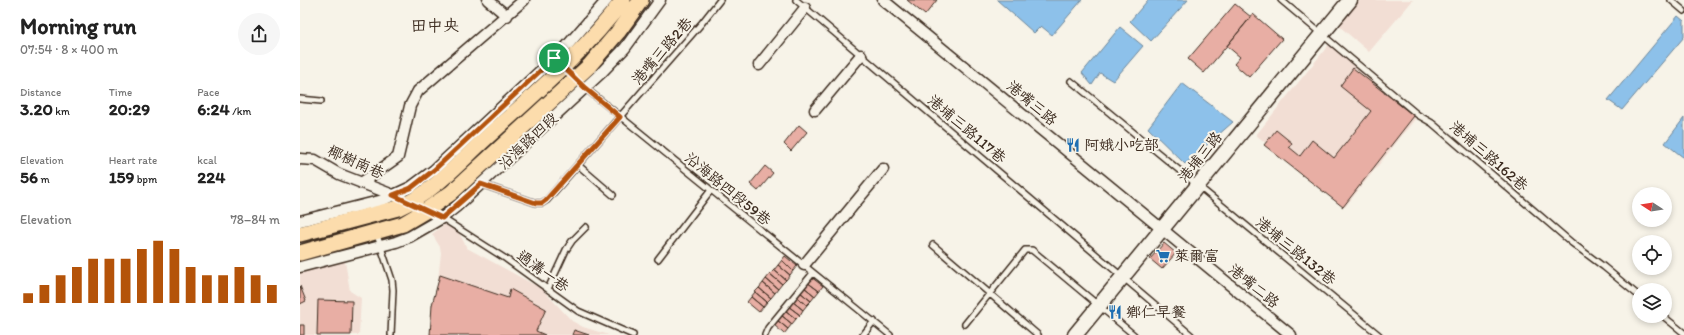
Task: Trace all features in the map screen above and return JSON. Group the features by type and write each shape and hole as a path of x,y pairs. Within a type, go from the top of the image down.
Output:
{"main road":[{"name":"沿海路四段","path":"304,259 376,231 403,224 451,193 569,73 623,0"},
{"name":"沿海路四段","path":"300,234 398,208 411,203 618,32 641,0"}],"street":[{"path":"361,183 398,157 410,106 418,91 524,0"},
{"name":"沿海路四段","path":"304,259 380,246 409,237 442,218 481,184 569,73 571,42 607,0"},
{"name":"沿海路四段","path":"300,221 383,200 411,188 569,73 625,48 660,0"},
{"name":"港嘴三路","path":"883,0 1162,230"},
{"name":"港埔三路","path":"1075,335 1350,0"},
{"path":"494,2 507,16"},
{"path":"759,66 806,8"},
{"path":"815,110 861,55"},
{"name":"椰樹南巷","path":"300,159 308,158 315,160 339,174 393,195 442,218"},
{"path":"804,265 883,168"},
{"name":"港嘴二路","path":"1162,230 1291,335"}],"lane":[{"name":"港嘴三路2巷","path":"481,184 536,203 542,203 546,200 702,24 720,0"},
{"name":"港埔三路117巷","path":"796,0 1191,335"},
{"name":"港埔三路162巷","path":"1281,0 1418,114 1432,123 1572,243 1632,290"},
{"path":"1671,0 1684,11"},
{"name":"沿海路四段59巷","path":"569,73 620,117 890,335"},
{"name":"港埔三路132巷","path":"1072,81 1379,335"},
{"path":"300,99 321,101"},
{"path":"578,165 613,195"},
{"path":"658,259 711,190"},
{"name":"過溝一巷","path":"442,218 474,237 578,311 633,335"},
{"path":"548,289 566,250 572,241 586,227"},
{"path":"376,231 392,280 391,335"},
{"path":"933,245 1038,335"},
{"path":"966,324 1025,250 1028,249 1032,250 1134,335"},
{"path":"765,335 768,328 813,273"},
{"path":"863,335 874,322"},
{"path":"1671,323 1684,334"}],"shaded area":[{"path":"1360,0 1413,0 1369,52 1338,25"},
{"path":"1331,42 1420,113 1345,207 1256,135"},
{"path":"448,222 457,229 467,248 542,289 572,321 583,327 609,335 432,335 441,253 440,247 432,234"},
{"path":"345,261 350,291 361,298 359,335 300,335 300,270"}],"water":[{"path":"997,0 1082,0 1052,35 1041,26 1034,33"},
{"path":"1148,0 1188,0 1151,41 1130,21"},
{"path":"1678,16 1684,21 1684,37 1622,110 1608,100"},
{"path":"1120,27 1143,46 1113,81 1100,73 1092,85 1082,73"},
{"path":"1182,83 1233,122 1185,164 1148,128"},
{"path":"1684,118 1684,158 1665,143"}],"building":[{"path":"907,0 937,0 925,15"},
{"path":"1235,4 1251,17 1204,73 1188,59"},
{"path":"1253,14 1282,39 1249,77 1234,64 1240,57 1227,46"},
{"path":"1353,68 1414,116 1343,207 1264,145 1276,130 1292,143 1289,147 1300,156 1312,140 1334,158 1371,111 1340,86"},
{"path":"799,125 807,132 791,151 784,144"},
{"path":"765,166 773,173 758,191 750,184"},
{"name":"萊爾富","path":"1164,243 1176,253 1162,269 1150,259"},
{"path":"785,256 797,266 793,271 782,260"},
{"path":"782,260 793,271 790,275 778,265"},
{"path":"778,265 790,275 786,280 774,270"},
{"path":"774,270 786,280 782,284 770,274"},
{"path":"770,274 782,284 778,289 766,279"},
{"path":"440,275 508,298 510,289 546,309 536,331 545,335 430,335 432,305"},
{"path":"811,277 823,286 819,291 807,282"},
{"path":"766,279 778,289 775,293 763,283"},
{"path":"807,282 819,291 815,296 804,287"},
{"path":"763,283 775,293 771,298 759,288"},
{"path":"300,286 306,301 300,304"},
{"path":"804,287 815,296 811,301 800,292"},
{"path":"759,288 771,298 767,302 755,292"},
{"path":"755,292 767,302 763,307 751,297"},
{"path":"800,292 811,301 807,305 796,296"},
{"path":"796,296 807,305 803,310 792,301"},
{"path":"751,297 763,307 759,312 747,302"},
{"path":"318,300 352,301 351,335 317,335"},
{"path":"792,301 803,310 800,315 788,306"},
{"path":"788,306 800,315 796,319 785,310"},
{"path":"785,310 796,319 792,324 781,315"},
{"path":"781,315 792,324 788,329 777,320"},
{"path":"777,320 788,329 784,334 773,324"},
{"path":"300,325 304,325 304,335 300,335"},
{"path":"574,330 589,335 572,335"}],"place":[{"name":"阿娥小吃部","path":"1073,145"},
{"name":"萊爾富","path":"1163,256"},
{"name":"鄉仁早餐","path":"1115,312"}],"district":[{"name":"田中央","path":"435,25"}],"route":[{"path":"554,58 585,88 620,117 546,200 542,203 536,203 481,184 442,218 393,195 411,188 434,170 554,58"}]}
